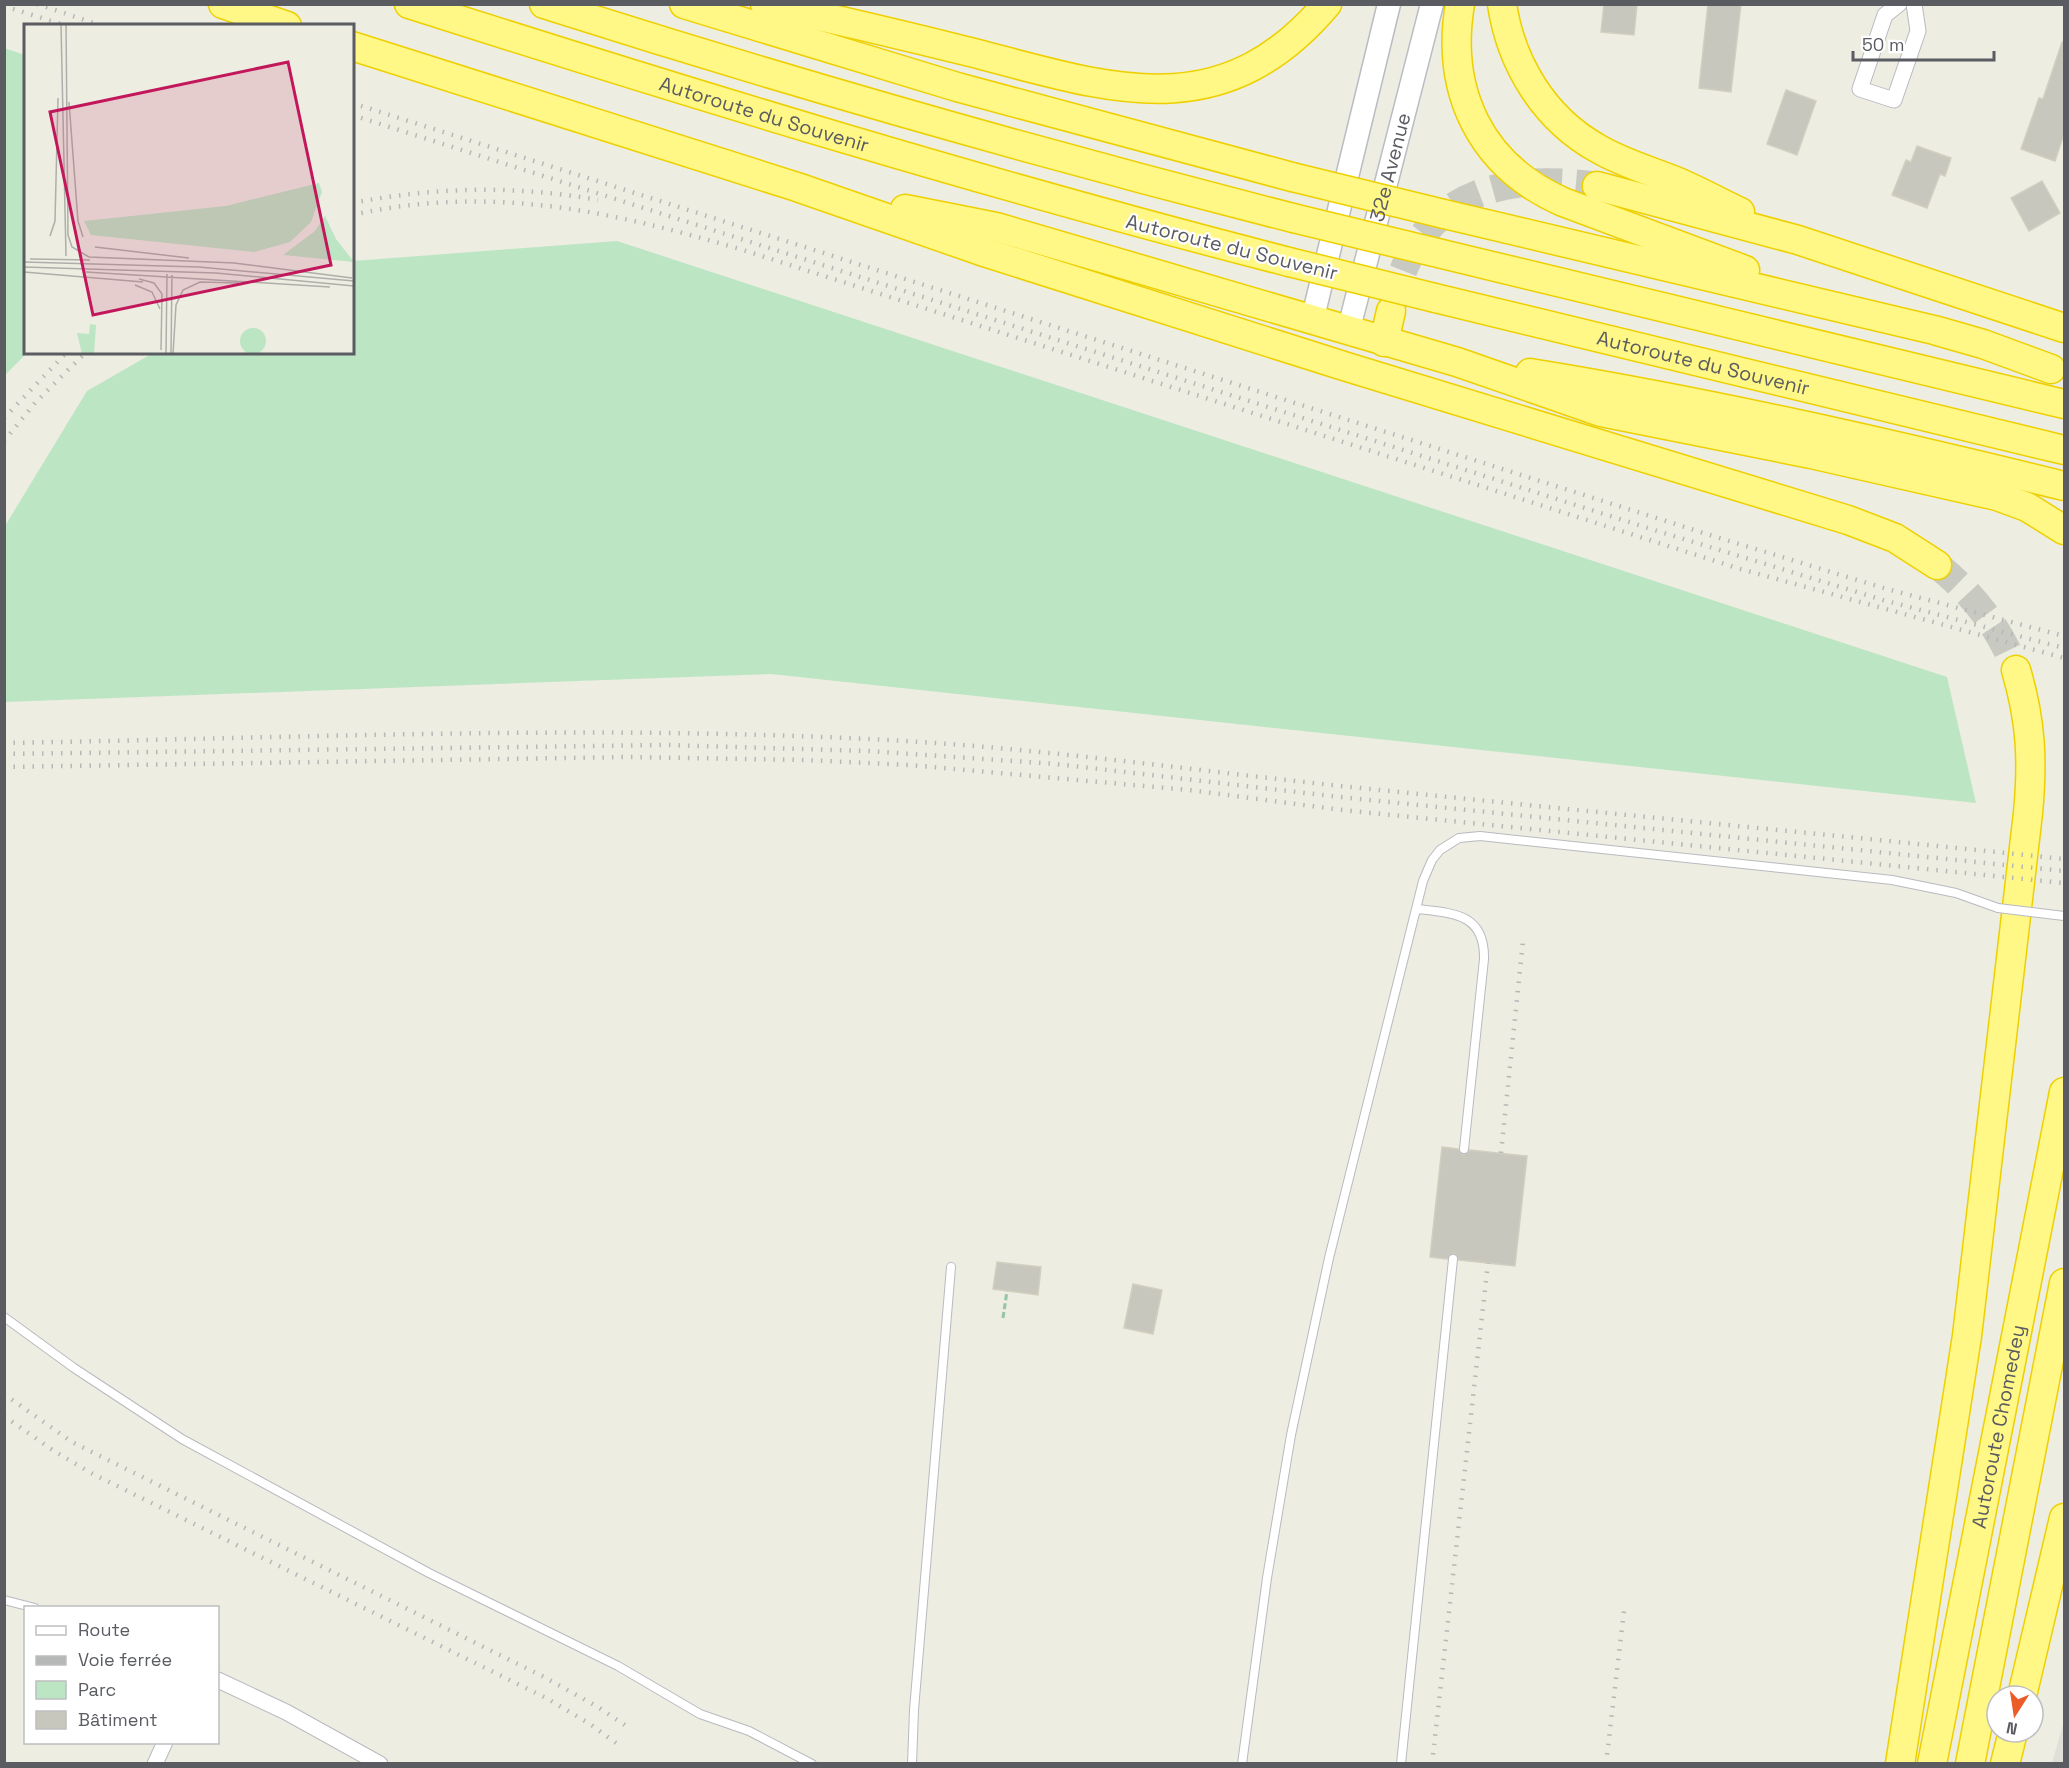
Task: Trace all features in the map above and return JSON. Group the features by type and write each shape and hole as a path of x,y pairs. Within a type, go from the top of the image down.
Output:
{"highway":[{"path":"223,4 281,24"},
{"name":"Autoroute du Souvenir","path":"410,4 896,155 1091,211 1289,262 2064,450"},
{"name":"Autoroute du Souvenir","path":"544,4 805,86 986,137 1293,218 2064,404"},
{"path":"684,4 957,87 1292,177 1963,337 2052,369"},
{"path":"765,4 870,27 1085,82 1145,90 1185,87 1244,70 1292,41 1327,4"},
{"path":"1460,4 1456,57 1469,111 1484,140 1524,181 1563,202 1853,311"},
{"path":"1502,4 1508,36 1526,78 1546,105 1584,140 1610,155 1680,183 1798,240"},
{"path":"354,47 797,187 987,253 1336,364 1848,520 1895,538 1938,565"},
{"path":"1598,186 1798,240 2064,328"},
{"path":"797,187 996,227 1348,332 1457,362 1601,412 1811,453 1989,494 2027,507 2064,530"},
{"path":"1384,342 1391,311"},
{"path":"1457,362 1607,386 1725,409 2064,486"},
{"path":"1900,1764 1967,1336 2026,824 2031,742 2027,708 2016,670"},
{"name":"Autoroute Chomedey","path":"1932,1764 2064,1092"},
{"name":"Autoroute Chomedey","path":"1970,1764 2064,1283"},
{"path":"2025,1684 2064,1518"},
{"path":"2005,1764 2010,1744"}],"main road":[{"name":"32e Avenue","path":"1312,321 1389,4"},
{"name":"32e Avenue","path":"1348,332 1432,4"}],"street":[{"path":"1899,4 1885,15 1860,89 1894,100 1918,31 1914,4"},
{"path":"219,1680 286,1712 380,1764"},
{"path":"155,1764 165,1744"}],"lane":[{"path":"1242,1764 1267,1578 1291,1435 1329,1258 1427,868 1436,855 1459,838 1480,836 1892,880 1956,893 1998,908 2064,916"},
{"path":"1417,909 1461,916 1472,922 1483,936 1484,959 1464,1149"},
{"path":"1401,1764 1453,1259"},
{"path":"912,1764 914,1710 951,1268"},
{"path":"4,1317 74,1368 182,1439 429,1573 618,1666 700,1714 748,1731 812,1764"},
{"path":"4,1600 27,1606"}],"path":[{"path":"1003,1318 1006,1291"}],"shaded area":[{"path":"2064,1721 2064,1763 2052,1763"}],"green space":[{"path":"4,48 24,55 24,354 26,354 5,375"},
{"path":"617,241 1947,677 1976,803 771,674 5,702 5,526 87,391 151,354 354,354 354,261"}],"building":[{"path":"1604,4 1637,4 1634,35 1601,32"},
{"path":"1708,4 1741,4 1731,92 1699,88"},
{"path":"2062,42 2064,43 2064,134 2055,161 2021,149 2039,98 2043,99"},
{"path":"1786,90 1816,101 1797,155 1767,144"},
{"path":"1917,146 1951,158 1945,176 1940,174 1927,208 1892,195 1906,160 1911,162"},
{"path":"2042,181 2060,213 2029,231 2011,198"},
{"path":"1442,1147 1458,1149 1463,1155 1470,1150 1527,1156 1515,1266 1459,1260 1454,1253 1447,1259 1430,1257"},
{"path":"997,1262 1041,1267 1038,1295 993,1289"},
{"path":"1133,1284 1162,1290 1153,1334 1124,1328"}],"tunnel":[{"path":"1391,311 1402,273 1418,242 1439,218 1463,201 1492,189 1523,183 1559,182 1597,186"},
{"path":"1937,565 1984,612 2002,640 2016,670"}],"railway":[{"path":"37,4 97,24"},
{"path":"4,6 61,24"},
{"path":"354,104 1713,536 1887,589 2064,636"},
{"path":"354,116 1651,529 1883,600 2064,648"},
{"path":"354,203 414,194 475,190 536,192 598,200"},
{"path":"354,215 403,206 453,202 502,202 550,206 598,214 694,236 1737,568 2064,658"},
{"path":"4,418 65,354"},
{"path":"4,441 35,403 84,354"},
{"path":"4,743 556,733 777,735 887,740 1058,754 1341,786 2064,859"},
{"path":"4,754 667,745 868,751 1056,764 1340,797 2064,871"},
{"path":"4,767 629,757 805,760 910,765 1189,790 1342,810 2064,883"},
{"path":"1501,1153 1523,941"},
{"path":"1432,1764 1488,1263"},
{"path":"4,1394 72,1442 542,1676 598,1707 631,1729"},
{"path":"4,1416 54,1451 91,1473 548,1699 590,1724 620,1746"},
{"path":"1606,1764 1624,1611"}]}
